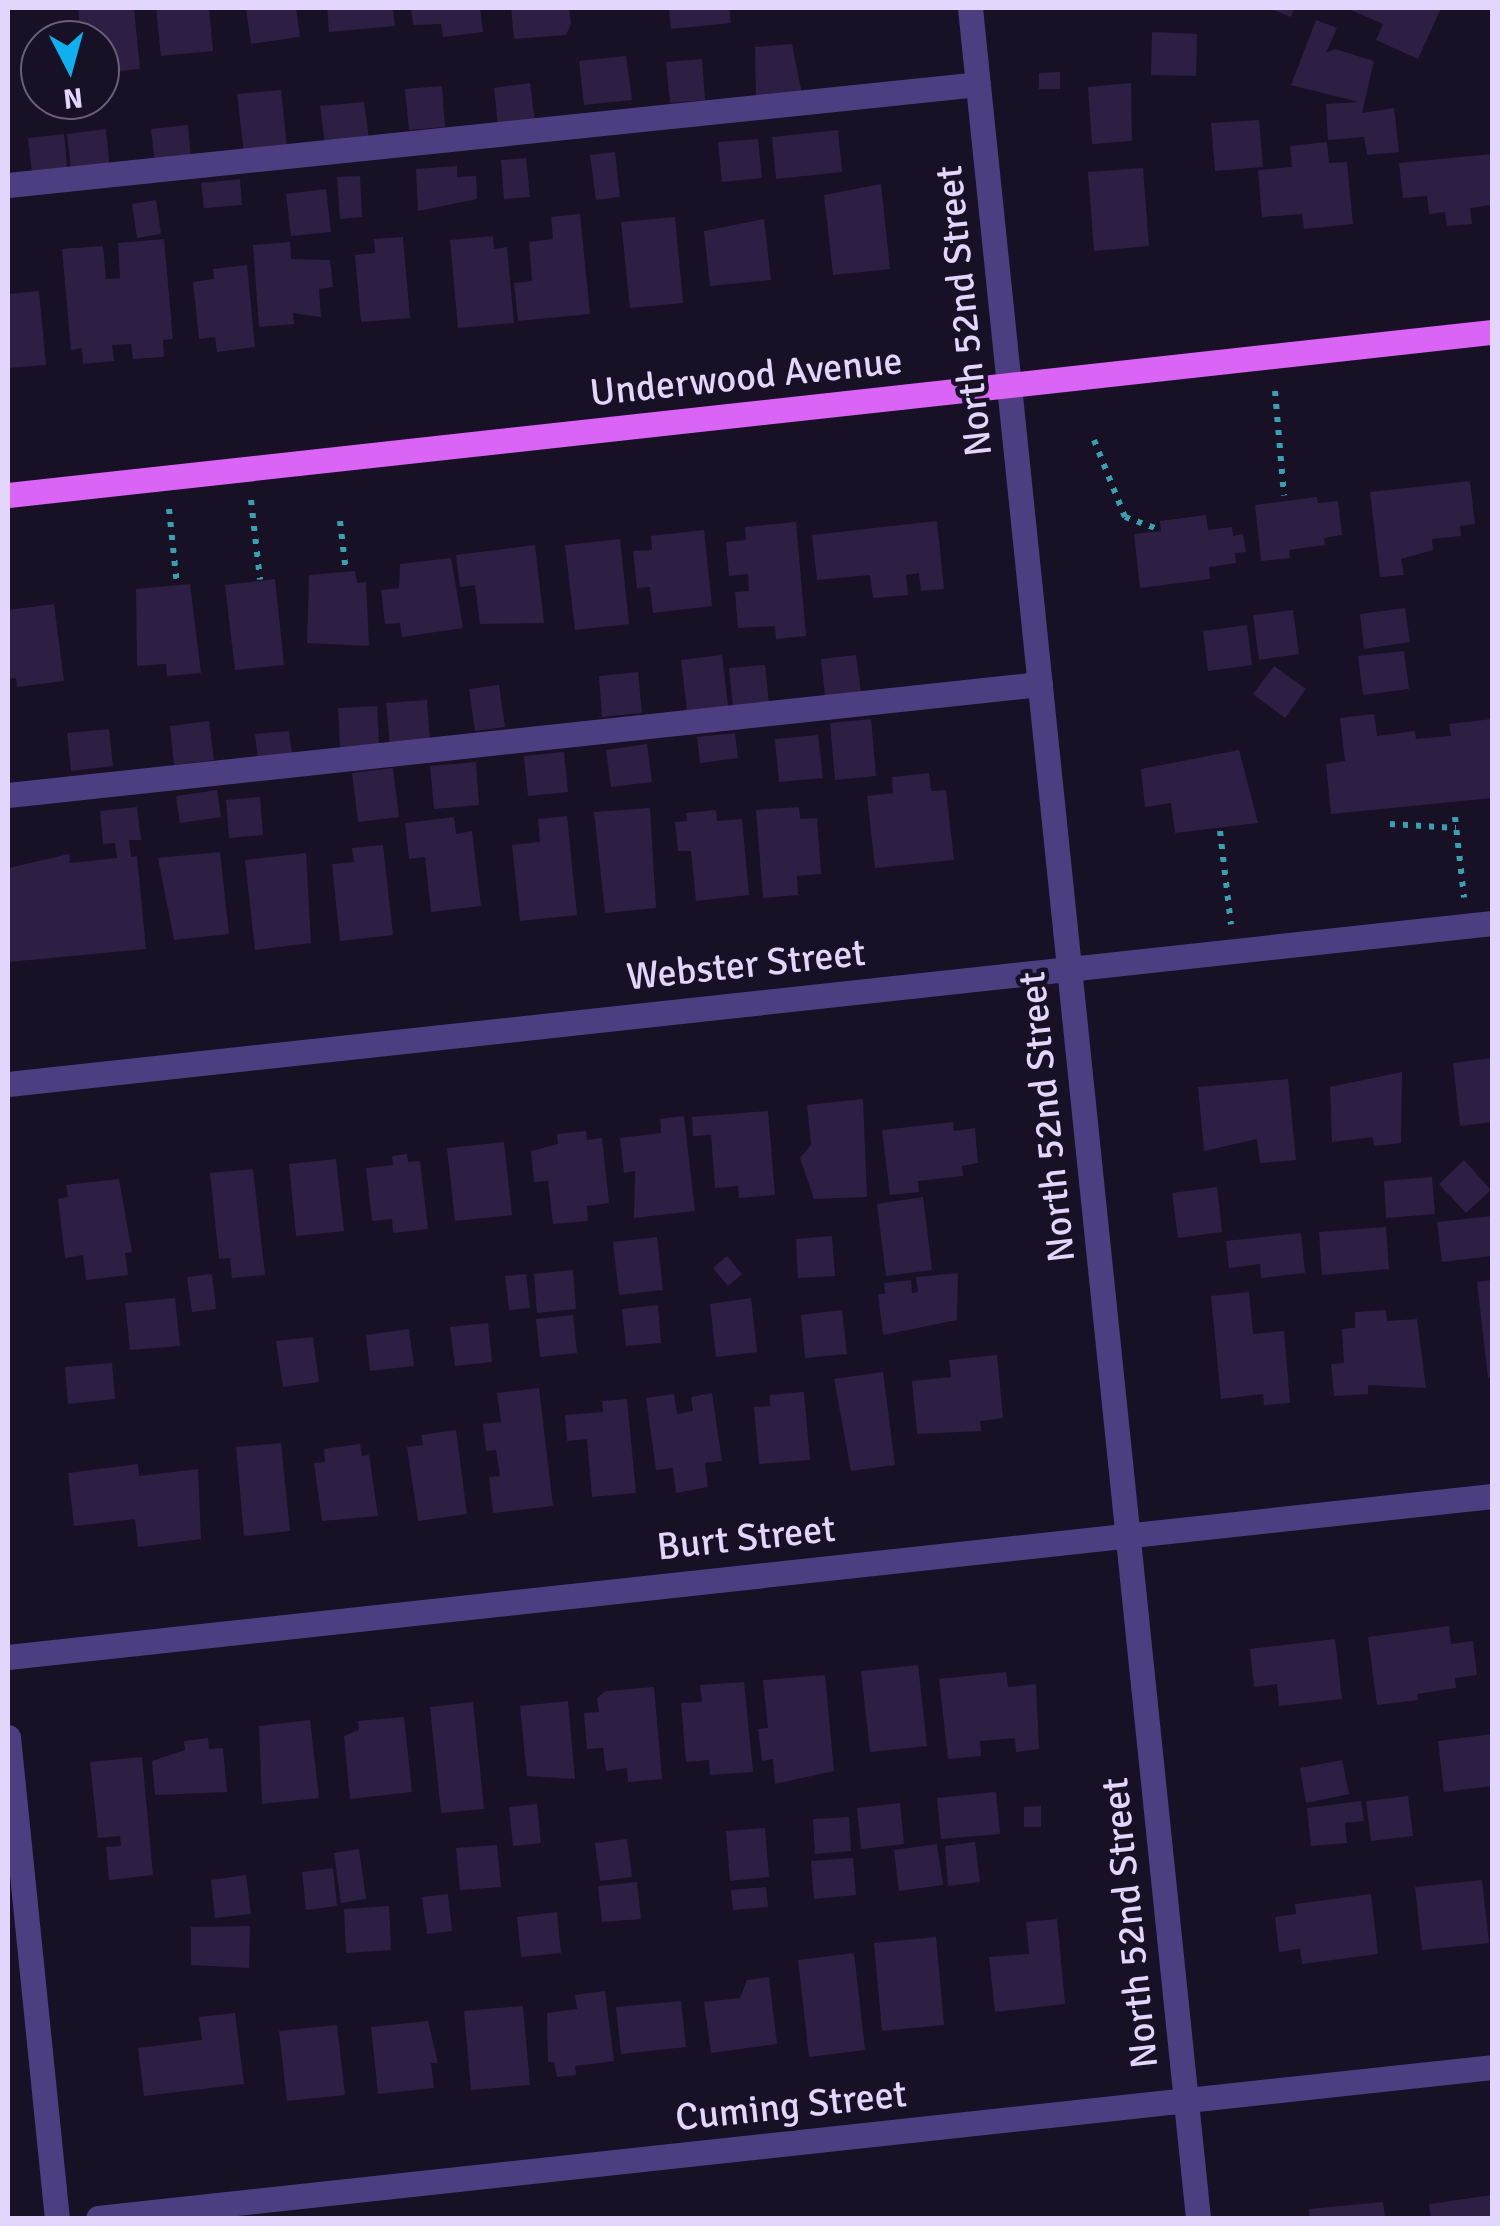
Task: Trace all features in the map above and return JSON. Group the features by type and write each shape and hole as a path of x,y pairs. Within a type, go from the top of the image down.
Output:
{"main road":[{"name":"Underwood Avenue","path":"8,494 1492,332"}],"street":[{"name":"North 52nd Street","path":"970,8 1198,2218"},
{"path":"8,186 978,84"},
{"path":"8,796 1040,684"},
{"name":"Webster Street","path":"8,1084 1492,923"},
{"name":"Burt Street","path":"8,1656 1492,1496"},
{"path":"8,1737 57,2218"},
{"name":"Cuming Street","path":"98,2218 1492,2067"}],"path":[{"path":"1274,390 1284,496"},
{"path":"1094,440 1125,517 1155,528"},
{"path":"251,500 260,579"},
{"path":"169,509 177,585"},
{"path":"340,521 346,572"},
{"path":"1455,817 1465,908"},
{"path":"1390,824 1456,828"},
{"path":"1220,831 1232,930"}],"building":[{"path":"78,8 134,8 140,69 120,71 120,20 79,20"},
{"path":"156,8 209,8 213,51 161,56"},
{"path":"246,8 296,8 300,37 251,44"},
{"path":"327,8 393,8 395,26 329,32"},
{"path":"411,8 480,8 483,32 443,37 441,24 413,25"},
{"path":"511,8 569,8 571,24 566,35 514,39"},
{"path":"669,8 729,8 731,23 671,29"},
{"path":"1269,8 1294,8 1291,17"},
{"path":"1346,8 1441,8 1418,59 1376,40 1383,24"},
{"path":"1316,20 1337,28 1326,53 1335,49 1374,61 1362,113 1394,108 1399,152 1367,155 1364,137 1328,140 1326,104 1359,102 1291,85"},
{"path":"1152,32 1197,34 1196,76 1151,75"},
{"path":"792,44 802,94 756,99 755,47"},
{"path":"626,56 632,100 584,105 579,61"},
{"path":"702,59 705,100 670,103 666,62"},
{"path":"1060,72 1060,89 1039,89 1039,73"},
{"path":"530,83 535,122 498,126 494,88"},
{"path":"1131,83 1132,141 1092,144 1088,87"},
{"path":"442,86 445,127 409,130 405,89"},
{"path":"281,90 287,148 244,153 237,94"},
{"path":"364,102 369,139 325,144 320,106"},
{"path":"1259,120 1263,167 1215,171 1211,123"},
{"path":"188,125 191,160 155,164 151,129"},
{"path":"106,129 110,172 72,177 67,134"},
{"path":"838,130 842,172 776,179 772,137"},
{"path":"64,134 68,177 33,181 28,138"},
{"path":"758,139 762,178 722,182 718,142"},
{"path":"1327,142 1329,163 1347,162 1353,224 1304,229 1302,214 1262,217 1258,170 1292,167 1290,146"},
{"path":"615,152 620,197 596,200 590,155"},
{"path":"1492,154 1492,205 1470,208 1472,224 1447,226 1445,212 1429,214 1427,196 1403,198 1399,163"},
{"path":"526,158 530,197 504,199 501,160"},
{"path":"457,166 457,177 476,176 477,199 418,211 416,169"},
{"path":"1143,168 1149,246 1094,251 1088,172"},
{"path":"360,176 362,217 340,219 337,177"},
{"path":"240,179 242,205 204,208 201,183"},
{"path":"881,184 890,269 833,275 824,195"},
{"path":"326,189 331,232 291,236 286,194"},
{"path":"156,200 161,234 137,238 132,204"},
{"path":"580,214 590,314 518,321 514,283 532,281 529,242 553,239 551,217"},
{"path":"675,217 683,303 630,308 621,222"},
{"path":"764,219 771,280 710,286 704,231"},
{"path":"493,236 494,249 507,247 514,323 458,328 450,240"},
{"path":"403,237 410,318 361,322 355,255 375,253 374,239"},
{"path":"164,239 173,339 163,340 164,357 133,359 131,344 112,345 114,361 83,364 82,348 71,350 62,249 103,246 106,279 120,278 118,243"},
{"path":"290,242 291,259 330,260 333,287 319,289 321,317 293,313 294,324 259,327 253,245"},
{"path":"247,265 255,347 217,352 215,337 199,339 193,282 214,279 213,269"},
{"path":"39,291 46,365 8,368 8,294"},
{"path":"1470,481 1475,524 1460,526 1461,536 1432,539 1433,550 1401,559 1404,575 1380,577 1370,492"},
{"path":"1317,497 1318,503 1338,501 1342,535 1324,538 1325,545 1289,550 1290,558 1261,561 1255,505"},
{"path":"1206,515 1208,530 1232,527 1233,536 1243,534 1246,552 1235,553 1236,563 1209,567 1210,579 1140,588 1134,534 1161,531 1160,521"},
{"path":"937,521 944,589 921,591 919,573 906,575 908,595 873,598 870,575 817,580 812,535"},
{"path":"796,522 806,636 776,639 775,626 738,628 735,592 749,591 748,574 729,576 726,542 746,540 745,527"},
{"path":"704,530 712,606 653,613 650,587 637,588 633,551 652,550 651,536"},
{"path":"620,539 629,624 575,630 565,545"},
{"path":"535,545 544,623 480,624 475,585 460,587 456,555"},
{"path":"451,558 463,628 402,637 400,623 385,624 381,590 399,588 400,564"},
{"path":"355,571 357,583 366,582 369,646 307,643 309,575"},
{"path":"275,579 284,665 235,670 225,585"},
{"path":"190,584 201,673 167,676 166,664 137,666 136,589"},
{"path":"54,604 64,681 17,687 16,678 8,679 8,610"},
{"path":"1405,608 1410,642 1364,649 1360,614"},
{"path":"1293,610 1299,654 1259,660 1253,615"},
{"path":"1247,625 1252,665 1208,671 1203,631"},
{"path":"1404,651 1409,689 1363,695 1358,656"},
{"path":"722,655 728,706 687,711 681,660"},
{"path":"856,655 861,693 825,696 821,659"},
{"path":"765,665 769,704 733,707 729,668"},
{"path":"1274,666 1306,689 1285,718 1253,694"},
{"path":"638,672 642,713 602,717 599,676"},
{"path":"499,685 505,727 475,731 469,689"},
{"path":"427,700 430,742 390,745 386,703"},
{"path":"377,706 379,744 340,747 338,708"},
{"path":"1374,714 1377,736 1415,731 1416,739 1451,736 1449,724 1492,719 1492,798 1331,814 1326,764 1345,761 1340,718"},
{"path":"871,719 876,776 835,780 830,723"},
{"path":"209,721 214,760 174,765 170,726"},
{"path":"109,729 113,766 71,771 67,733"},
{"path":"289,731 292,755 258,759 255,734"},
{"path":"735,733 738,758 700,763 697,737"},
{"path":"818,735 823,778 779,782 775,739"},
{"path":"647,744 652,782 611,787 606,750"},
{"path":"1239,750 1258,823 1175,833 1171,803 1145,807 1141,769"},
{"path":"564,752 568,792 528,796 524,756"},
{"path":"476,762 479,805 434,809 430,766"},
{"path":"393,768 399,817 358,822 352,773"},
{"path":"929,773 931,791 946,790 954,860 875,868 867,796 893,793 892,777"},
{"path":"217,790 221,817 180,823 176,796"},
{"path":"260,797 263,835 229,838 226,800"},
{"path":"137,807 141,840 129,840 131,857 137,856 146,949 8,962 8,868 69,854 70,863 117,858 115,843 103,844 100,811"},
{"path":"799,807 800,819 817,818 821,874 797,876 798,895 763,898 756,810"},
{"path":"650,808 656,908 605,913 594,812"},
{"path":"716,810 717,821 742,819 749,895 696,901 691,851 678,851 675,822 687,821 686,813"},
{"path":"567,816 577,915 520,921 512,845 540,842 538,819"},
{"path":"454,817 456,834 472,831 481,906 431,912 425,857 409,859 405,823"},
{"path":"383,845 393,935 340,941 332,864 354,862 352,848"},
{"path":"220,852 229,934 174,940 158,858"},
{"path":"306,853 311,943 255,950 245,860"},
{"path":"1492,1058 1492,1122 1460,1126 1453,1063"},
{"path":"1402,1072 1401,1143 1374,1146 1373,1137 1332,1142 1330,1087"},
{"path":"1288,1079 1296,1160 1260,1163 1257,1139 1204,1151 1198,1087"},
{"path":"863,1099 867,1197 814,1199 800,1158 811,1145 807,1105"},
{"path":"768,1111 775,1195 739,1198 738,1186 715,1188 711,1135 693,1136 692,1117"},
{"path":"684,1116 695,1211 634,1218 635,1171 624,1173 620,1138 661,1133 660,1119"},
{"path":"953,1122 954,1131 975,1128 978,1163 962,1166 963,1176 918,1181 919,1192 890,1195 882,1130"},
{"path":"586,1131 587,1140 602,1138 609,1203 587,1206 588,1221 553,1224 548,1181 534,1182 531,1151 558,1144 557,1134"},
{"path":"504,1142 512,1215 455,1221 447,1148"},
{"path":"407,1154 408,1162 420,1161 428,1229 393,1233 392,1219 372,1221 366,1168 393,1165 392,1156"},
{"path":"336,1159 344,1231 296,1236 289,1164"},
{"path":"1464,1160 1491,1190 1466,1213 1439,1184"},
{"path":"253,1169 265,1275 232,1278 230,1258 219,1259 210,1173"},
{"path":"1432,1177 1435,1214 1386,1218 1384,1181"},
{"path":"119,1179 132,1252 125,1253 128,1275 86,1280 83,1255 65,1258 58,1199 68,1197 66,1185"},
{"path":"1217,1187 1222,1232 1178,1238 1172,1193"},
{"path":"923,1197 932,1270 886,1276 877,1204"},
{"path":"1492,1216 1492,1256 1442,1262 1437,1222"},
{"path":"1386,1227 1389,1269 1322,1275 1319,1232"},
{"path":"1301,1233 1305,1273 1261,1278 1260,1264 1229,1268 1226,1241"},
{"path":"832,1236 835,1276 798,1278 796,1239"},
{"path":"657,1237 663,1290 619,1295 613,1242"},
{"path":"727,1256 742,1274 728,1286 713,1268"},
{"path":"573,1270 576,1309 537,1313 534,1274"},
{"path":"958,1273 957,1320 883,1335 878,1294 885,1294 884,1283 911,1280 912,1293 918,1292 916,1277"},
{"path":"212,1274 216,1309 192,1312 187,1277"},
{"path":"526,1274 530,1308 509,1310 505,1276"},
{"path":"1492,1280 1492,1377 1488,1378 1477,1282"},
{"path":"1249,1292 1253,1334 1284,1331 1290,1403 1264,1405 1263,1394 1221,1399 1211,1296"},
{"path":"175,1298 180,1346 130,1350 125,1303"},
{"path":"751,1298 757,1352 716,1357 710,1304"},
{"path":"658,1305 661,1343 626,1346 622,1309"},
{"path":"842,1310 847,1354 805,1358 801,1315"},
{"path":"1386,1310 1387,1321 1417,1319 1426,1388 1368,1385 1368,1394 1334,1396 1331,1364 1344,1363 1342,1329 1355,1328 1355,1312"},
{"path":"573,1315 577,1353 540,1357 536,1319"},
{"path":"488,1323 492,1362 455,1366 450,1327"},
{"path":"409,1329 414,1366 370,1371 366,1335"},
{"path":"313,1337 319,1382 283,1387 276,1341"},
{"path":"997,1355 1003,1418 980,1421 981,1431 917,1434 912,1381 951,1377 949,1360"},
{"path":"112,1363 115,1399 68,1404 65,1367"},
{"path":"883,1372 895,1465 851,1471 834,1379"},
{"path":"539,1388 553,1506 493,1513 489,1477 500,1476 496,1450 486,1451 483,1424 501,1422 497,1393"},
{"path":"804,1392 810,1460 759,1464 754,1407 770,1406 770,1395"},
{"path":"712,1393 722,1461 705,1463 708,1487 676,1493 673,1468 656,1470 646,1398 674,1394 677,1414 693,1411 691,1397"},
{"path":"627,1399 636,1493 592,1497 587,1439 567,1441 565,1415 603,1412 602,1401"},
{"path":"456,1430 467,1514 418,1521 407,1447 423,1445 421,1435"},
{"path":"281,1443 290,1531 244,1536 236,1447"},
{"path":"360,1444 362,1456 369,1455 378,1516 322,1521 314,1463 325,1462 324,1449"},
{"path":"138,1464 139,1476 198,1469 201,1539 138,1547 135,1519 74,1526 68,1473"},
{"path":"1449,1626 1451,1644 1473,1641 1477,1675 1455,1678 1456,1688 1417,1694 1418,1700 1377,1705 1368,1637"},
{"path":"1335,1639 1342,1699 1279,1706 1277,1684 1254,1687 1250,1649"},
{"path":"918,1665 927,1746 870,1752 861,1671"},
{"path":"1006,1672 1008,1687 1036,1684 1039,1749 1016,1752 1015,1738 980,1741 981,1756 948,1759 939,1679"},
{"path":"825,1675 834,1771 775,1784 773,1759 762,1761 758,1729 768,1728 763,1680"},
{"path":"744,1682 753,1772 710,1775 709,1760 686,1762 681,1703 702,1702 700,1685"},
{"path":"654,1687 662,1779 628,1782 627,1768 606,1771 603,1748 587,1749 584,1713 599,1712 597,1698 606,1691"},
{"path":"568,1701 575,1779 527,1776 520,1706"},
{"path":"473,1702 484,1809 441,1813 430,1707"},
{"path":"404,1717 412,1792 350,1799 344,1736 359,1730 358,1721"},
{"path":"310,1720 319,1798 262,1804 259,1726"},
{"path":"1492,1734 1492,1786 1444,1792 1438,1741"},
{"path":"208,1738 209,1749 223,1748 227,1792 155,1795 152,1761 185,1750 184,1741"},
{"path":"142,1757 153,1875 109,1880 106,1847 121,1846 120,1836 98,1838 90,1762"},
{"path":"1342,1760 1349,1794 1306,1803 1300,1768"},
{"path":"996,1792 1000,1834 941,1839 937,1798"},
{"path":"1408,1796 1413,1836 1371,1841 1366,1801"},
{"path":"1361,1801 1364,1821 1345,1823 1347,1843 1311,1846 1307,1808"},
{"path":"900,1803 904,1844 861,1849 857,1808"},
{"path":"537,1804 541,1843 513,1846 509,1807"},
{"path":"1041,1806 1041,1827 1024,1827 1024,1807"},
{"path":"849,1817 851,1851 815,1854 813,1819"},
{"path":"765,1828 769,1877 730,1881 726,1831"},
{"path":"627,1839 632,1877 600,1881 595,1843"},
{"path":"975,1842 980,1882 948,1886 945,1846"},
{"path":"937,1844 943,1885 899,1891 894,1850"},
{"path":"497,1845 501,1887 460,1890 456,1848"},
{"path":"359,1849 366,1899 341,1903 334,1853"},
{"path":"853,1858 856,1895 814,1899 811,1861"},
{"path":"333,1868 337,1906 306,1910 302,1872"},
{"path":"246,1875 251,1914 215,1918 211,1880"},
{"path":"1482,1880 1489,1943 1422,1950 1415,1887"},
{"path":"637,1882 641,1919 602,1922 598,1886"},
{"path":"766,1887 768,1907 733,1910 731,1890"},
{"path":"448,1894 452,1931 427,1934 422,1897"},
{"path":"1371,1894 1378,1954 1302,1964 1300,1949 1279,1952 1275,1917 1296,1914 1295,1904"},
{"path":"389,1906 391,1950 346,1953 344,1909"},
{"path":"557,1912 561,1953 521,1957 517,1917"},
{"path":"1057,1919 1065,2004 995,2012 989,1957 1029,1954 1026,1922"},
{"path":"250,1926 249,1968 191,1965 191,1927"},
{"path":"936,1937 944,2025 882,2031 874,1943"},
{"path":"854,1953 865,2050 809,2057 798,1960"},
{"path":"769,1977 777,2044 711,2053 704,2002 740,1998 747,1980"},
{"path":"605,1991 614,2061 575,2066 576,2075 557,2077 554,2062 548,2062 547,2013 577,2009 575,1995"},
{"path":"681,2001 686,2047 621,2054 616,2007"},
{"path":"523,2006 530,2085 471,2090 464,2011"},
{"path":"235,2013 244,2084 144,2096 138,2048 202,2040 199,2017"},
{"path":"428,2021 438,2063 431,2063 434,2088 378,2094 371,2027"},
{"path":"337,2025 345,2095 287,2101 279,2031"},
{"path":"1492,2195 1492,2218 1431,2218 1429,2204"},
{"path":"1383,2202 1385,2218 1310,2218 1309,2209"}]}
